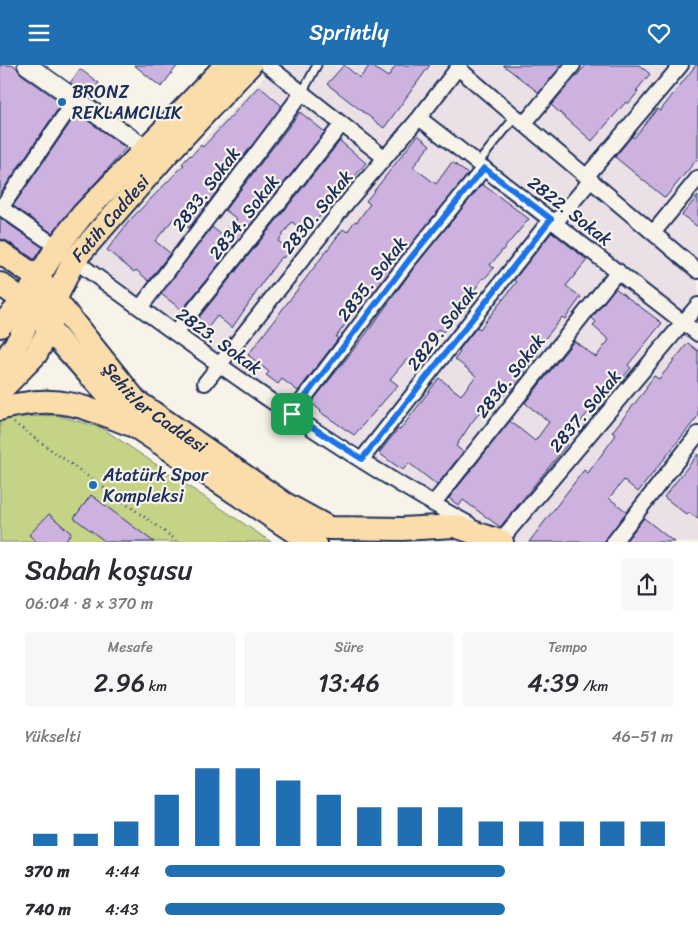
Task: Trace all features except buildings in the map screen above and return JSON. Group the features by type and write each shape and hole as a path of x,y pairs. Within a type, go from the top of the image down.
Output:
{"main road":[{"path":"0,367 20,338 37,298 66,253 83,214 226,65"},
{"name":"Fatih Caddesi","path":"66,253 160,161 250,65"},
{"path":"0,252 37,298"},
{"path":"0,284 37,298"},
{"path":"0,326 37,298"},
{"name":"Şehitler Caddesi","path":"37,298 49,330 136,427 304,538 315,542"},
{"name":"Şehitler Caddesi","path":"37,298 86,335 111,372 136,401 171,423 285,504 329,528 402,529 456,526 501,541"},
{"path":"0,391 36,354 49,330"},
{"path":"5,414 43,401 62,401 87,407 136,427"}],"street":[{"path":"27,65 146,149"},
{"path":"267,65 385,158"},
{"path":"520,120 573,65"},
{"path":"588,178 681,65"},
{"name":"2822. Sokak","path":"459,66 698,271"},
{"name":"2830. Sokak","path":"205,383 459,66"},
{"name":"2833. Sokak","path":"140,308 302,93"},
{"path":"1,207 75,99"},
{"name":"2822. Sokak","path":"419,118 698,334"},
{"name":"2834. Sokak","path":"175,333 342,124"},
{"name":"2835. Sokak","path":"292,414 481,166"},
{"name":"2829. Sokak","path":"362,459 588,178"},
{"path":"653,233 698,178"},
{"name":"2823. Sokak","path":"1,207 175,333 292,414 432,504 501,541"},
{"name":"2836. Sokak","path":"432,504 618,271"},
{"name":"2837. Sokak","path":"501,541 698,305"},
{"path":"614,542 698,434"}],"lane":[{"path":"302,93 317,65"},
{"path":"481,166 520,120"}],"path":[{"path":"5,414 179,542"}],"shaded area":[{"path":"276,65 698,65 698,542 487,542 73,274"}],"green space":[{"name":"Atatürk Spor Kompleksi","path":"56,415 102,428 271,542 0,542 0,422 6,418"}],"place":[{"name":"BRONZ REKLAMCILIK","path":"62,102"},
{"name":"Atatürk Spor Kompleksi","path":"93,485"}],"route":[{"path":"484,168 551,219 362,459 292,414 409,260 484,168"}]}
